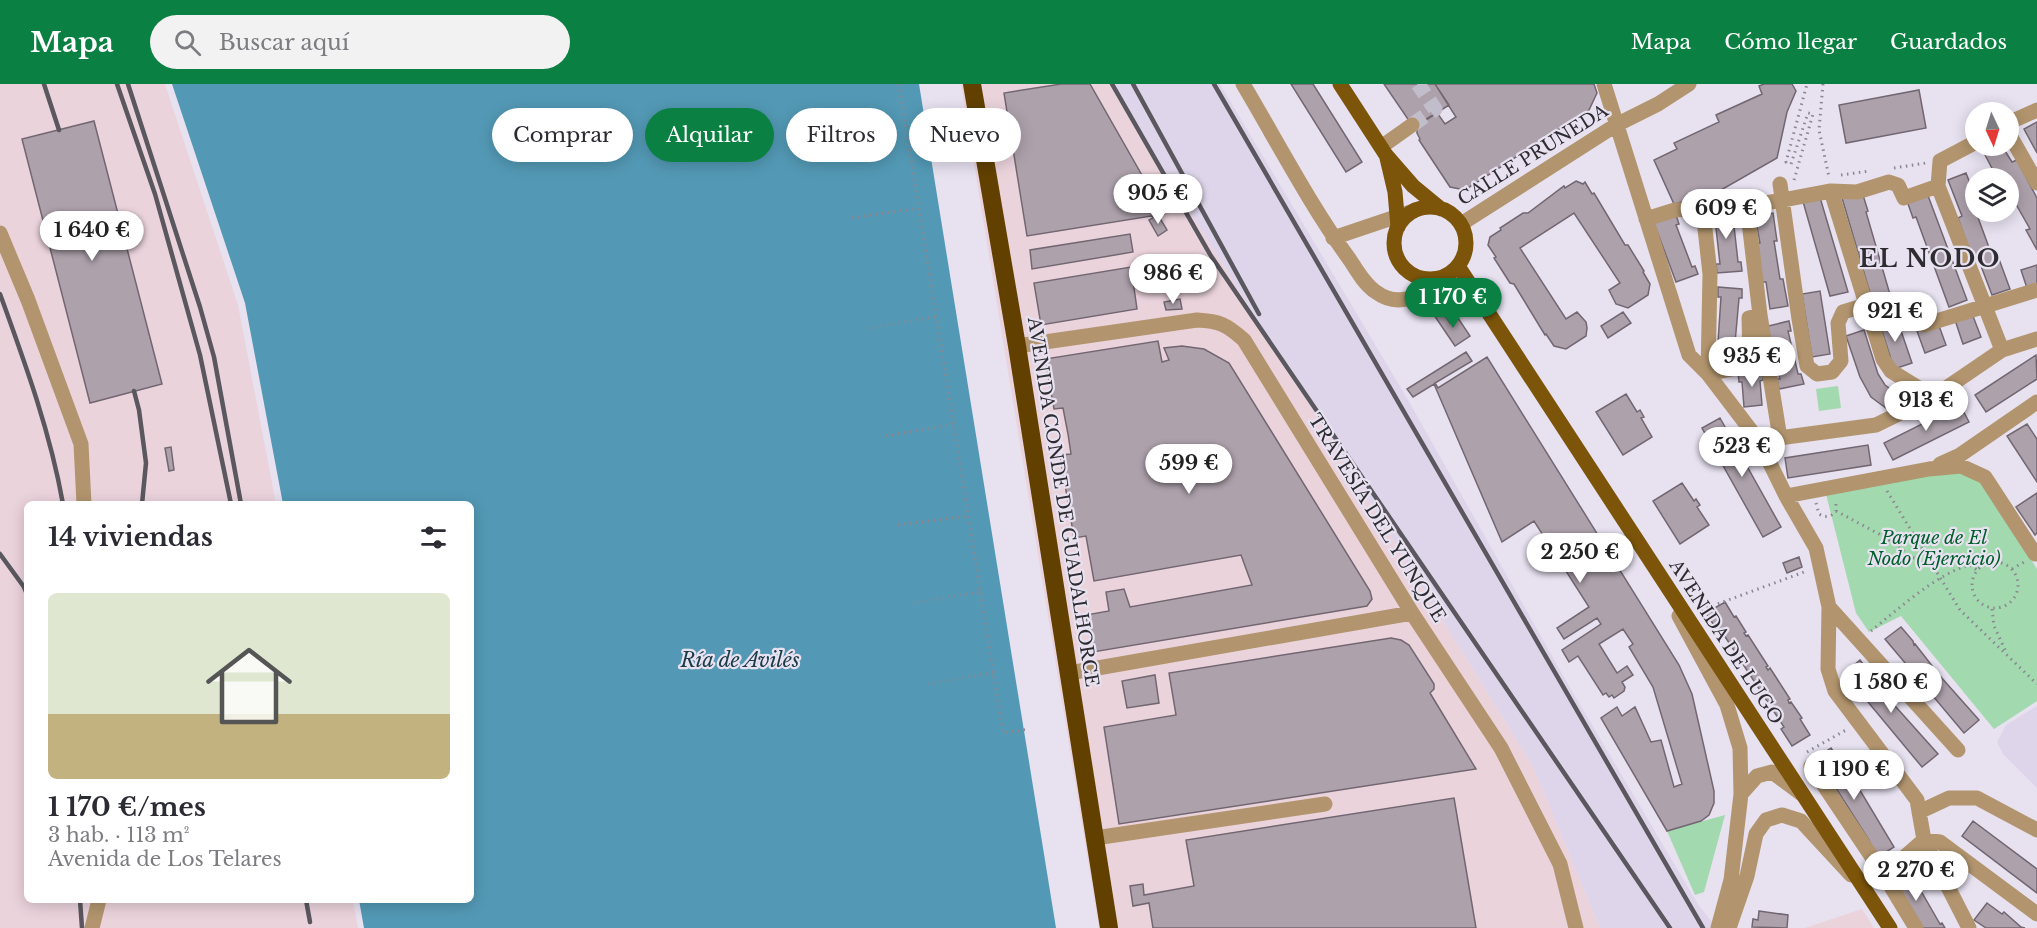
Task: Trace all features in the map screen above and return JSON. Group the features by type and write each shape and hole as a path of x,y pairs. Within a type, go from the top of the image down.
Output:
{"highway":[{"name":"AVENIDA CONDE DE GUADALHORCE","path":"972,84 1017,346 1108,928"}],"main road":[{"path":"1340,84 1384,151 1413,186 1441,209 1452,214 1461,224 1467,243 1464,255 1458,266 1447,275 1435,279 1422,278 1408,271 1400,262 1395,250 1398,221 1395,192 1384,151"},
{"path":"1398,221 1416,210 1428,207 1441,209"},
{"name":"AVENIDA DE LUGO","path":"1458,266 1890,928"},
{"path":"1435,279 1488,310"}],"street":[{"path":"1243,84 1334,238 1369,287 1386,298 1406,300 1424,292 1435,279"},
{"path":"1604,84 1689,355 1708,374 1759,441 1786,496 1816,548 1829,608 1828,669 1835,691 1917,800 1924,840 1969,928"},
{"name":"CALLE PRUNEDA","path":"1461,224 1616,125 1658,104 1689,84"},
{"path":"2019,118 2037,110"},
{"path":"1384,151 1412,125"},
{"path":"1965,148 1940,161 1938,186 2002,350"},
{"path":"2019,151 2037,183"},
{"path":"1646,219 1702,205 1751,205 1785,189 1830,184 1857,192 1889,182 1898,185 1904,198 1938,186"},
{"path":"1830,184 1883,358 1891,371 1933,397"},
{"path":"1785,189 1799,319 1808,366 1817,374 1832,372 1842,361 1838,323 1843,312 1868,312 1915,303 1924,325 2037,290"},
{"path":"1377,223 1386,213 1395,192"},
{"path":"1702,205 1710,274 1708,374"},
{"path":"1751,205 1760,315 1780,438"},
{"path":"1334,238 1377,223 1398,221"},
{"path":"0,233 28,300 81,444 84,501"},
{"path":"1708,374 1741,367 1750,358 1749,318 1760,315"},
{"name":"TRAVESÍA DEL YUNQUE","path":"1017,346 1197,320 1227,325 1244,340 1412,613 1501,748 1560,864 1576,928"},
{"path":"1759,441 1876,425 1933,397 2002,350 2037,339"},
{"path":"1929,469 1960,455 2037,402"},
{"path":"1786,496 1929,469 1961,466 1985,477 2035,554 2037,553"},
{"path":"1648,558 1727,705 1740,748 1741,794 1723,925"},
{"path":"1829,608 1958,750"},
{"path":"1069,673 1412,613"},
{"path":"1811,766 1884,875 1916,928"},
{"path":"1741,794 1757,776 1772,772 1804,796"},
{"path":"1919,812 1949,798 1977,798 2037,830"},
{"path":"1095,837 1325,804"},
{"path":"1723,925 1747,876 1756,834 1766,820 1782,815 1801,821 1867,893"},
{"path":"1884,875 1924,840 1940,842 2037,914"},
{"path":"92,928 98,903"}],"path":[{"path":"899,84 1003,733 1029,729"},
{"path":"1785,189 1813,114 1808,113 1791,164 1786,162 1807,84"},
{"path":"1823,84 1818,130 1830,184"},
{"path":"1886,169 1940,161"},
{"path":"1820,178 1830,184 1875,170"},
{"path":"1785,189 1802,181"},
{"path":"852,218 919,208"},
{"path":"869,328 936,317"},
{"path":"886,436 953,424"},
{"path":"1886,490 1960,610 2037,684"},
{"path":"1820,497 1816,507 1819,514 1826,517 1836,512 1838,505 1834,498"},
{"path":"1836,512 1879,534 1914,558 1929,559"},
{"path":"898,525 968,516"},
{"path":"1996,562 2004,564 2016,574 2018,590 2013,600 2007,605 1992,609 1984,606 1974,596 1972,580 1977,570 1983,565 1996,562"},
{"path":"1869,632 1958,567 1970,565 1977,570"},
{"path":"1686,616 1820,566"},
{"path":"913,603 980,592"},
{"path":"1992,609 1994,626 2007,656"},
{"path":"927,684 993,673"},
{"path":"1784,766 1836,734 1847,730 1859,739 1867,734"}],"shaded area":[{"path":"0,84 165,84 238,305 275,501 24,501 24,903 354,903 358,928 0,928"},
{"path":"961,84 1111,84 1533,766 1600,928 1099,928 974,162 1021,162 1021,108 965,108"},
{"path":"1111,84 1220,84 1408,400 1565,679 1699,906 1717,928 1600,928 1533,766"},
{"path":"2037,706 2037,788 2003,754 1997,742 2006,725"},
{"path":"1862,909 1874,928 1805,928"}],"green space":[{"path":"1838,386 1841,408 1819,411 1816,389"},
{"name":"Parque de El Nodo (Ejercicio)","path":"1960,470 1982,480 2037,569 2037,701 1994,729 1901,616 1869,632 1856,613 1826,494"},
{"path":"1725,815 1704,892 1695,895 1667,831"}],"water":[{"name":"Ría de Avilés","path":"172,84 919,84 923,108 909,108 909,162 932,162 1056,928 364,928 360,903 474,903 474,501 282,501 245,303"}],"building":[{"path":"1061,84 1090,84 1164,214 1027,236 1015,162 1021,162 1021,108 1006,108 1004,93"},
{"path":"1291,84 1313,84 1362,162 1346,172"},
{"path":"1384,84 1435,84 1449,105 1414,128"},
{"path":"1435,84 1594,84 1597,93 1589,110 1465,190 1450,187 1419,140 1417,133 1417,125 1431,116 1438,114 1445,124 1456,117"},
{"path":"1792,84 1796,91 1787,112 1777,158 1714,194 1674,204 1654,160 1677,149 1674,143 1719,122 1716,115 1762,94 1759,86"},
{"path":"1919,90 1926,128 1846,143 1839,105"},
{"path":"94,121 162,384 90,403 22,139"},
{"path":"2037,122 2037,153 2024,129"},
{"path":"1986,156 2008,156 2012,162 2017,160 2037,198 2037,250 2026,230 2030,229 2019,210 2019,168 1992,168"},
{"path":"1965,173 1965,222 1980,222 1991,253 1996,251 2010,289 1992,295 1978,258 1973,260 1958,218 1962,216 1948,180"},
{"path":"1576,181 1583,184 1585,182 1592,194 1594,193 1650,284 1648,295 1628,308 1616,304 1609,290 1620,283 1574,213 1520,248 1566,319 1577,312 1586,322 1586,336 1566,349 1554,346 1545,335 1514,284 1510,283 1494,258 1496,257 1488,245 1490,237 1501,230 1500,228 1523,213 1528,213 1564,186 1565,188"},
{"path":"1862,192 1891,298 1873,303 1842,198"},
{"path":"1927,193 1967,300 1949,307 1916,217 1913,218 1907,201"},
{"path":"1819,194 1848,292 1830,296 1802,198"},
{"path":"1735,207 1736,216 1733,217 1738,262 1741,262 1742,271 1717,273 1716,264 1720,264 1715,219 1712,219 1711,210"},
{"path":"1773,213 1777,241 1774,241 1780,279 1783,279 1788,306 1770,309 1766,282 1762,282 1756,244 1760,243 1755,216"},
{"path":"1158,215 1167,230 1158,236 1149,220"},
{"path":"1676,215 1679,224 1676,225 1692,267 1695,266 1698,274 1676,282 1654,223"},
{"path":"1130,234 1133,252 1032,269 1030,250"},
{"path":"2037,265 2037,285 2027,288 2021,270"},
{"path":"1131,267 1137,309 1041,325 1034,283"},
{"path":"1718,287 1742,289 1742,298 1739,298 1735,343 1739,343 1738,352 1714,350 1714,342 1718,342 1721,297 1718,297"},
{"path":"1820,291 1830,354 1812,357 1802,294"},
{"path":"1180,299 1182,309 1166,310 1164,302"},
{"path":"1442,311 1450,323 1458,318 1470,336 1455,346 1434,315"},
{"path":"1971,311 1981,337 1963,344 1954,317"},
{"path":"1623,312 1631,323 1608,338 1601,326"},
{"path":"1896,316 1912,363 1894,369 1879,321"},
{"path":"1789,321 1791,331 1788,331 1798,374 1801,374 1804,384 1779,389 1777,379 1780,379 1769,336 1764,327"},
{"path":"1938,323 1946,345 1925,353 1917,331"},
{"path":"1864,330 1878,374 1885,385 1904,399 1894,414 1871,397 1860,377 1846,336"},
{"path":"1158,341 1162,362 1169,360 1164,348 1182,346 1204,349 1229,363 1370,591 1372,599 1367,606 1093,652 1086,615 1109,611 1106,592 1124,589 1130,607 1252,585 1241,555 1094,581 1086,536 1074,538 1060,455 1071,454 1068,434 1063,408 1054,409 1045,359"},
{"path":"1466,352 1472,361 1435,383 1438,388 1487,357 1679,665 1692,694 1714,791 1714,803 1709,815 1701,821 1667,831 1601,718 1617,707 1622,716 1635,707 1651,742 1661,740 1674,787 1682,784 1653,687 1629,647 1633,644 1623,629 1599,644 1617,673 1627,666 1633,675 1622,682 1625,687 1624,691 1614,698 1612,695 1609,697 1606,693 1603,695 1578,656 1569,662 1562,650 1601,624 1597,618 1564,639 1557,628 1589,607 1534,521 1502,542 1434,384 1413,397 1407,389"},
{"path":"2036,355 2037,379 1986,412 1975,395"},
{"path":"1763,371 1763,380 1760,381 1762,405 1744,407 1742,382 1739,382 1738,373"},
{"path":"1626,394 1637,412 1640,410 1644,417 1641,418 1652,437 1623,455 1596,412"},
{"path":"1960,405 1969,422 1893,460 1884,443"},
{"path":"1720,418 1781,527 1763,537 1702,428"},
{"path":"2027,424 2037,439 2037,482 2007,436"},
{"path":"1868,445 1871,465 1788,478 1785,458"},
{"path":"171,447 174,470 169,471 165,448"},
{"path":"1682,483 1694,501 1696,499 1700,505 1697,507 1709,525 1680,544 1653,501"},
{"path":"2037,493 2037,533 2035,535 2016,507"},
{"path":"1799,557 1802,567 1787,573 1783,563"},
{"path":"1725,602 1768,666 1766,667 1768,670 1770,668 1790,699 1789,703 1791,702 1802,718 1800,719 1810,735 1792,746 1781,729 1784,727 1720,629 1717,630 1706,613"},
{"path":"1901,627 1979,720 1964,733 1885,639"},
{"path":"1391,638 1409,645 1434,684 1434,689 1430,693 1476,769 1119,824 1104,727 1176,715 1169,673"},
{"path":"1860,660 1872,675 1871,677 1938,754 1922,767 1844,673"},
{"path":"1155,675 1159,703 1127,708 1122,681"},
{"path":"1831,748 1841,764 1843,762 1853,779 1851,780 1855,782 1894,847 1877,858 1869,840 1827,774 1823,776 1813,760"},
{"path":"1454,798 1476,928 1153,928 1149,903 1133,906 1130,886 1143,884 1144,895 1194,886 1186,840"},
{"path":"1973,821 2037,869 2037,893 1962,836"},
{"path":"1908,871 1919,888 1917,889 1921,891 1940,924 1942,923 1945,928 1922,928 1891,882"},
{"path":"1987,903 2002,914 2004,912 2025,928 1986,928 1974,920"},
{"path":"1759,911 1788,915 1787,928 1752,927 1753,919 1758,920"}],"tunnel":[{"path":"1412,125 1435,109 1418,84"}],"railway":[{"path":"44,84 59,130"},
{"path":"117,84 155,194 200,355 230,501"},
{"path":"128,84 214,357 240,501"},
{"path":"1112,84 1211,256 1670,928"},
{"path":"1133,84 1259,314"},
{"path":"1214,84 1703,928"},
{"path":"0,294 44,424 62,501"},
{"path":"134,391 139,410 146,463 142,501"},
{"path":"0,554 24,587"},
{"path":"80,903 82,928"},
{"path":"307,903 310,922"}],"district":[{"name":"EL NODO","path":"1930,258"}]}
